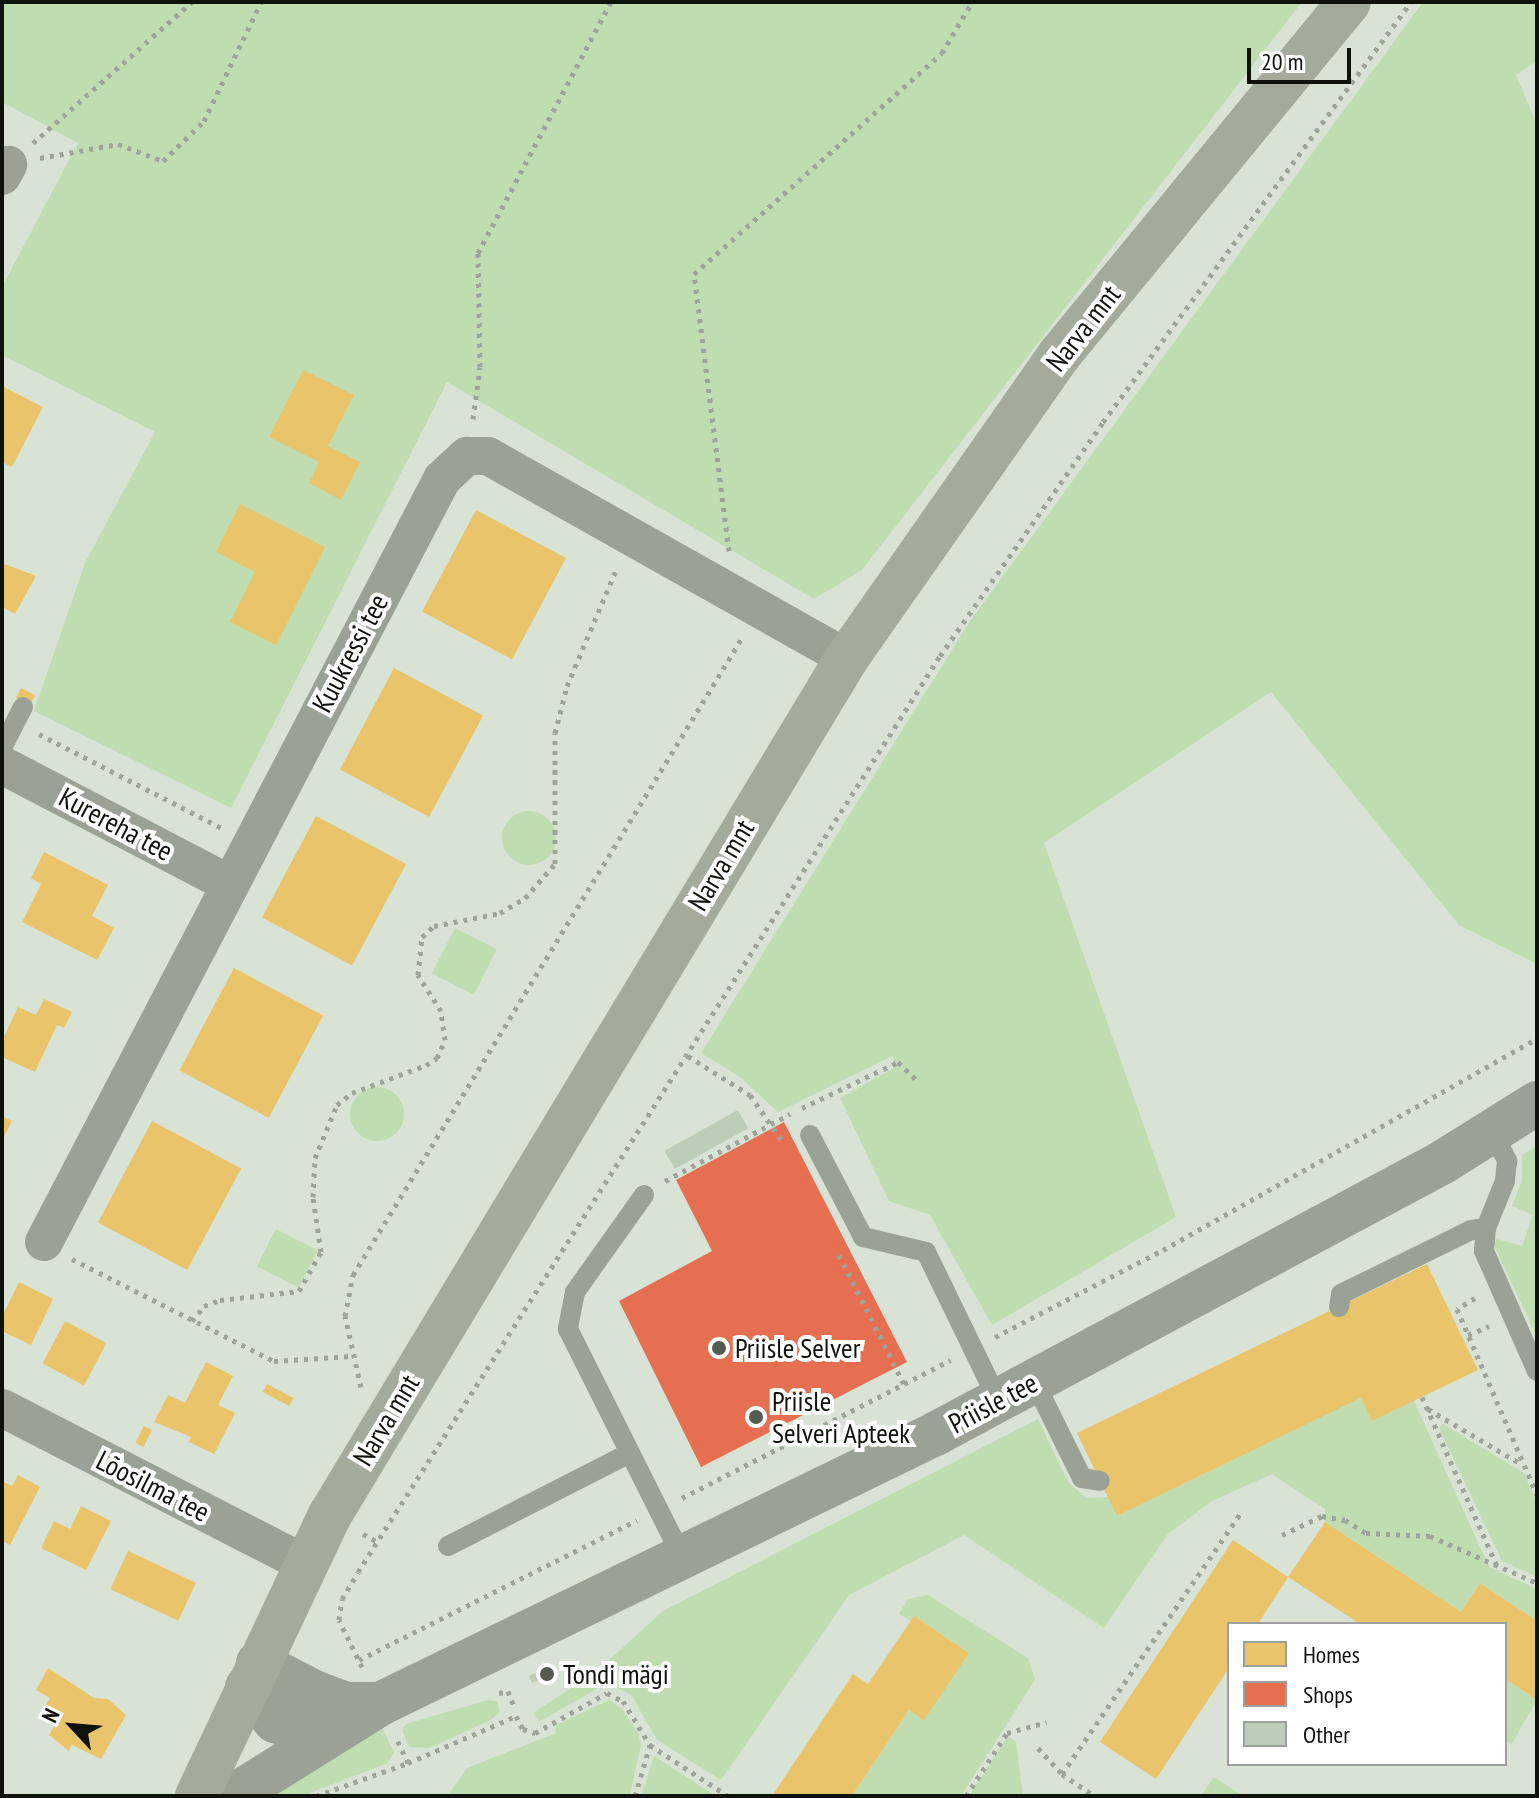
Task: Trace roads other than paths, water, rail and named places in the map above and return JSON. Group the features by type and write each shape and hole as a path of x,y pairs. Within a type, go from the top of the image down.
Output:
{"main road":[{"name":"Narva mnt","path":"197,1796 305,1564 457,1300 847,658 1060,354 1349,2"}],"street":[{"name":"Kuukressi tee","path":"54,1249 251,843 442,479 467,456 488,456 737,610 847,658"},
{"name":"Kurereha tee","path":"2,765 230,884"},
{"name":"Priisle tee","path":"252,1675 347,1704 379,1702 682,1557 1016,1390 1492,1131 1537,1103"},
{"name":"Lõosilma tee","path":"2,1408 305,1564"},
{"path":"252,1675 275,1721 324,1736"},
{"path":"233,1796 379,1702"}],"lane":[{"path":"2,748 19,714"},
{"path":"1492,1131 1507,1161 1505,1181 1486,1228 1484,1251 1537,1371"},
{"path":"810,1135 844,1235 926,1252 1016,1390 1082,1478 1100,1481"},
{"path":"644,1195 575,1292 568,1329 682,1557"},
{"path":"1339,1307 1341,1294 1471,1230 1486,1228"},
{"path":"448,1546 628,1454"}],"place":[{"name":"Priisle Selver","path":"719,1348"},
{"name":"Priisle Selveri Apteek","path":"756,1417"},
{"name":"Tondi mägi","path":"547,1674"}]}
